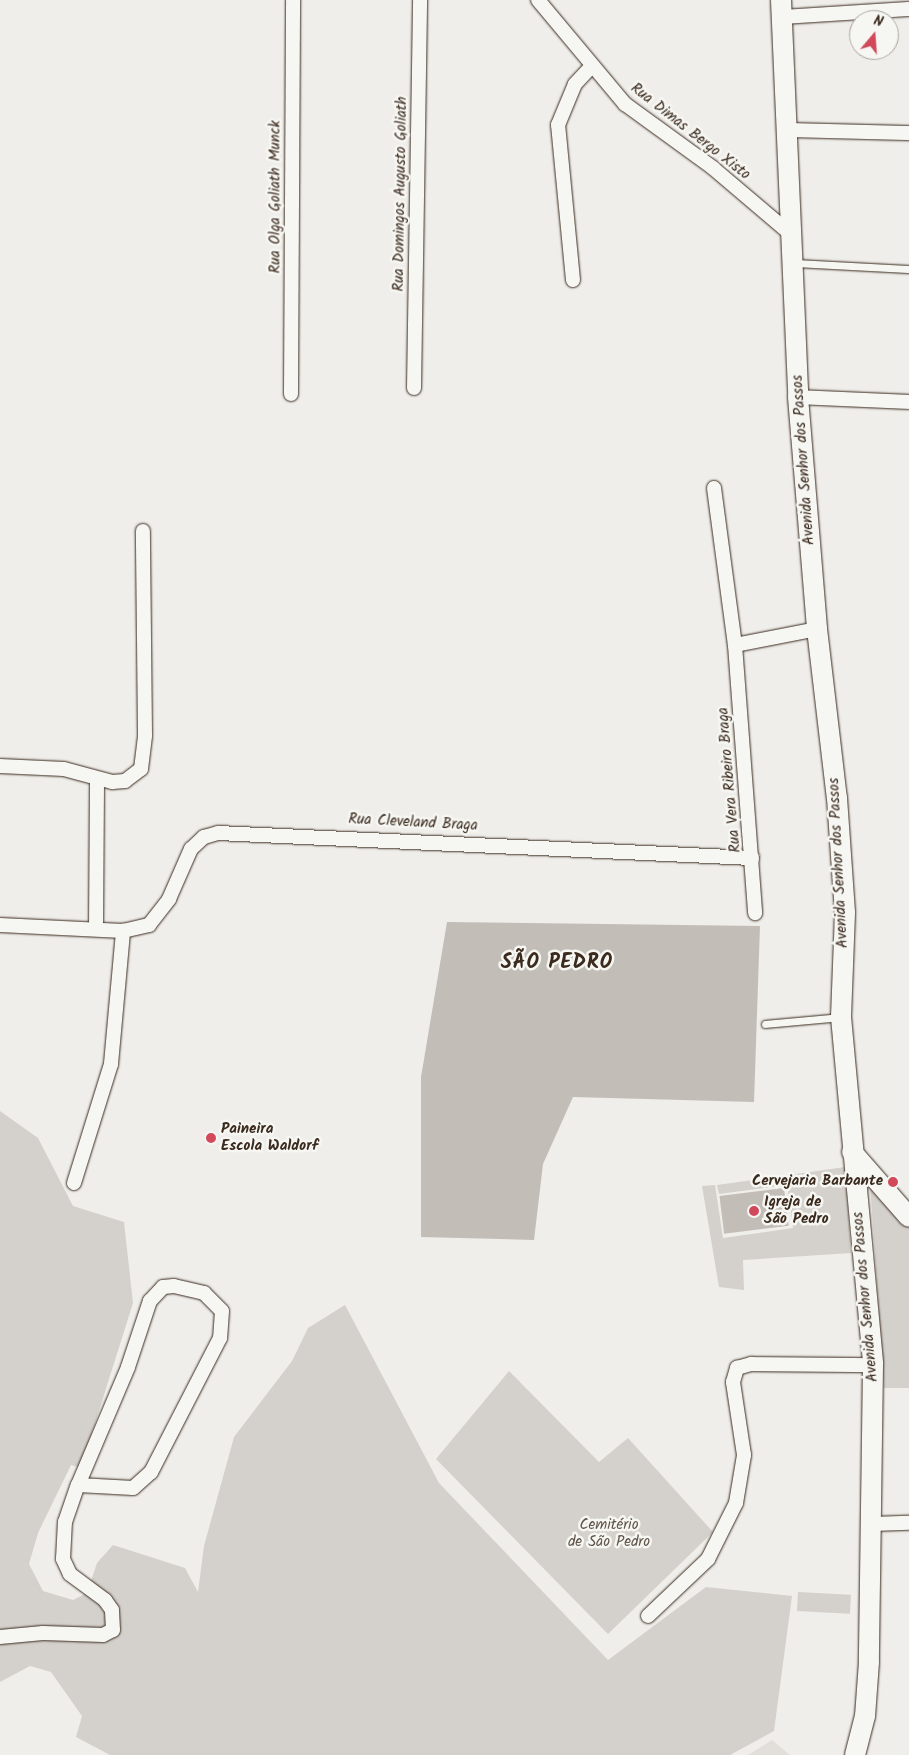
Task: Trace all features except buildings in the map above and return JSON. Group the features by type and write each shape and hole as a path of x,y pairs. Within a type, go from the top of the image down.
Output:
{"street":[{"name":"Rua Olga Goliath Munck","path":"291,394 293,0"},
{"name":"Rua Domingos Augusto Goliath","path":"414,388 420,0"},
{"name":"Rua Dimas Bergo Xisto","path":"538,0 591,67 625,104 713,168 792,235"},
{"path":"782,9 909,9"},
{"name":"Avenida Senhor dos Passos","path":"782,9 798,397 817,629 845,913 841,1017 873,1365 872,1524 865,1716 855,1755"},
{"path":"573,280 558,125 575,84 591,67"},
{"path":"786,130 909,133"},
{"path":"798,397 909,402"},
{"name":"Rua Vera Ribeiro Braga","path":"714,488 735,644 755,913"},
{"path":"0,766 64,769 97,779 126,781 136,777 144,756 143,531"},
{"path":"735,644 817,629"},
{"path":"96,928 97,779"},
{"name":"Rua Cleveland Braga","path":"0,925 96,928 123,931 149,925 169,899 191,849 204,837 218,833 752,858"},
{"path":"74,1183 111,1064 123,931"},
{"path":"852,1152 909,1217"},
{"path":"0,1638 44,1633 103,1635 113,1630 112,1610 106,1600 70,1574 64,1559 65,1522 78,1485 153,1297 163,1288 174,1286 204,1293 222,1311 220,1338 152,1472 133,1488 78,1485"},
{"path":"648,1616 708,1559 736,1503 744,1455 733,1382 737,1368 751,1364 873,1365"},
{"path":"872,1524 909,1524"}],"lane":[{"path":"793,263 909,269"},
{"path":"764,1024 841,1017"}],"shaded area":[{"path":"772,1740 790,1755 748,1755"}],"green space":[{"path":"0,1111 38,1138 73,1206 124,1222 133,1303 81,1468 71,1465 38,1533 29,1564 43,1591 73,1600 87,1593 97,1563 113,1545 185,1568 198,1592 204,1546 234,1437 292,1361 308,1328 345,1305 439,1483 608,1660 706,1587 792,1596 774,1731 730,1755 110,1755 76,1737 82,1716 51,1672 30,1666 0,1682"},
{"path":"845,1167 851,1253 743,1260 744,1290 719,1287 702,1186 715,1185 723,1238 793,1228 787,1185 719,1194 717,1185"},
{"path":"870,1183 909,1226 909,1388 884,1388"},
{"name":"Cemitério de São Pedro","path":"509,1371 599,1462 628,1438 713,1532 608,1634 436,1459"},
{"path":"798,1592 851,1595 850,1614 797,1611"}],"place":[{"name":"Paineira Escola Waldorf","path":"211,1138"},
{"name":"Cervejaria Barbante","path":"893,1182"},
{"name":"Igreja de São Pedro","path":"754,1211"}],"district":[{"name":"SÃO PEDRO","path":"557,963"}]}
